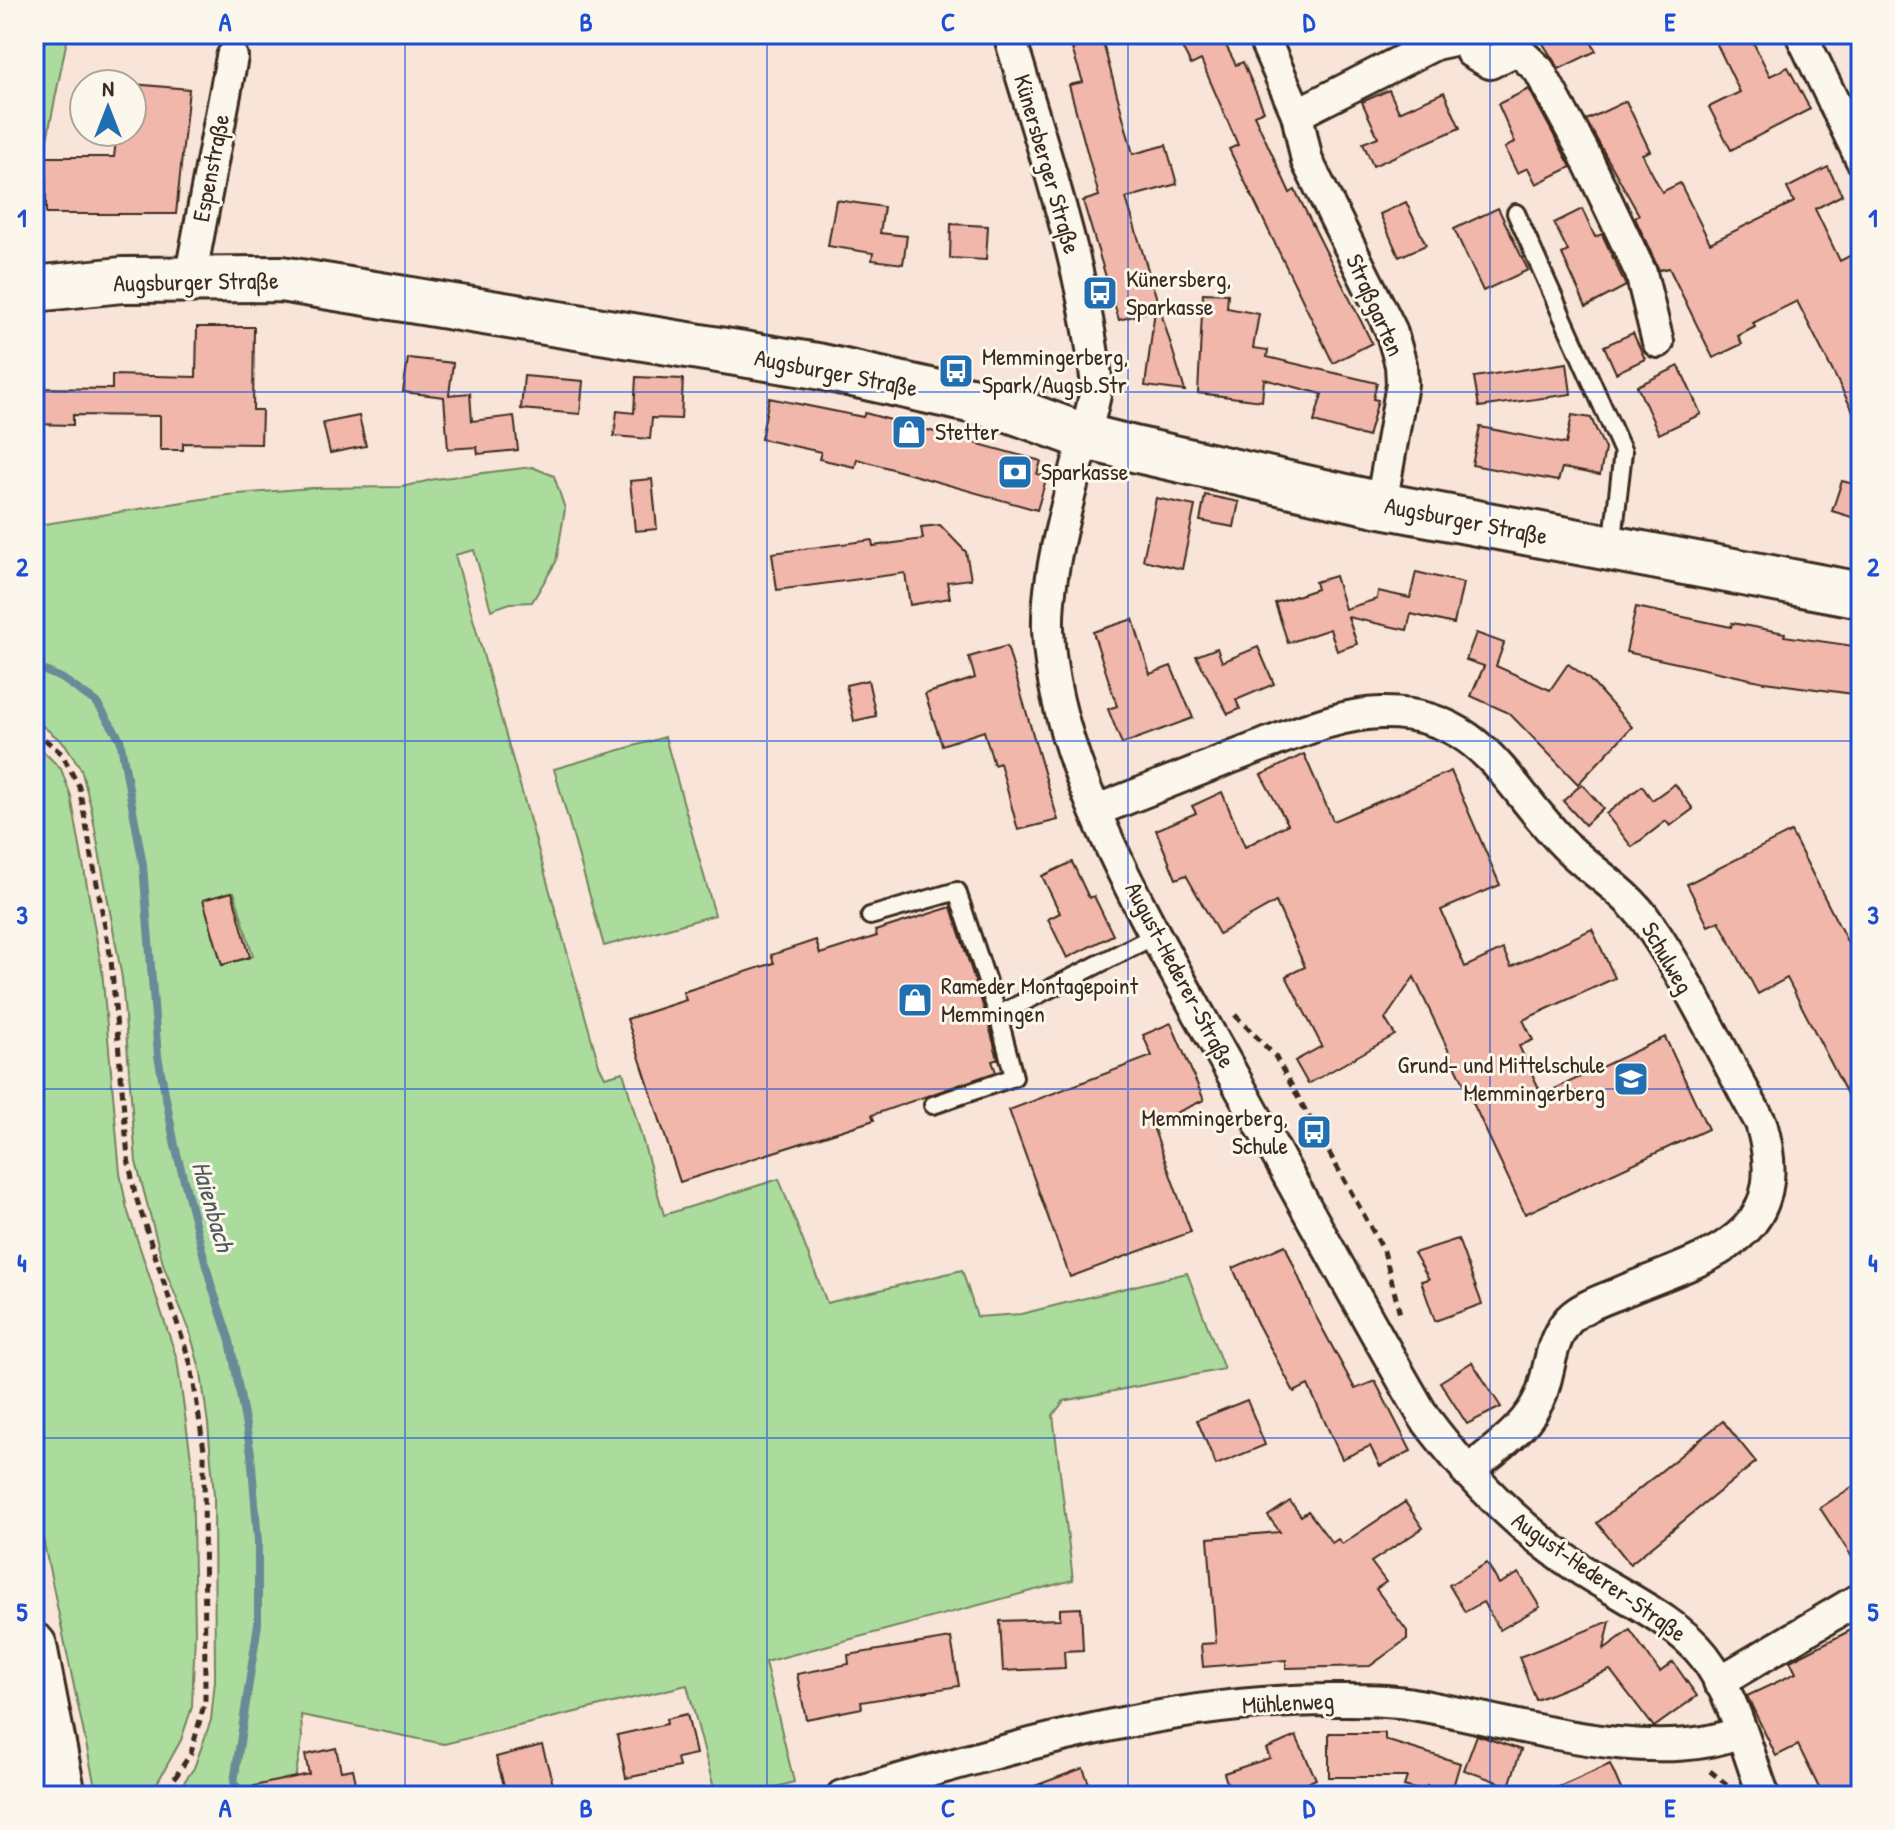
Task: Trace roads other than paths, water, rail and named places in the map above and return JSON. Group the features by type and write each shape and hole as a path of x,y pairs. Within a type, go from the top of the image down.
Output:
{"street":[{"name":"Künersberger Straße","path":"1009,34 1090,326 1097,386 1086,437"},
{"name":"Straßgarten","path":"1262,34 1297,114 1307,161 1391,330 1401,365 1402,384 1381,505"},
{"path":"1801,34 1861,159"},
{"path":"1297,114 1435,44 1468,35 1471,52 1482,62 1498,63 1513,40 1539,70 1583,151 1641,273 1658,342"},
{"name":"Espenstraße","path":"190,279 232,57"},
{"name":"Augsburger Straße","path":"34,289 190,279 281,279 817,366 1006,408 1086,437 1381,505 1861,595"},
{"name":"August-Hederer-Straße","path":"1086,437 1054,572 1048,625 1061,705 1095,811 1156,935 1424,1417 1467,1472 1535,1536 1692,1643 1719,1682 1764,1796"},
{"name":"Schulweg","path":"1095,811 1327,723 1381,713 1409,715 1459,732 1506,771 1568,848 1622,892 1655,935 1761,1123 1770,1155 1769,1186 1756,1219 1730,1246 1595,1303 1567,1321 1554,1344 1541,1394 1526,1420 1467,1472"},
{"path":"1719,1682 1861,1598"},
{"path":"34,1646 63,1796"},
{"name":"Mühlenweg","path":"842,1796 1069,1736 1201,1709 1268,1702 1344,1700 1409,1703 1603,1741 1671,1744 1723,1739 1740,1732"}],"lane":[{"path":"1516,213 1623,452 1612,549"},
{"path":"870,916 957,891 998,1015 1014,1077 933,1105"},
{"path":"998,1015 1156,935"}],"waterway":[{"name":"Haienbach","path":"34,666 63,679 97,703 120,739 143,865 158,1056 175,1146 211,1284 230,1341 251,1453 258,1541 258,1624 234,1782 242,1796"}],"place":[{"name":"Künersberg, Sparkasse","path":"1100,293"},
{"name":"Memmingerberg, Spark/Augsb.Str","path":"956,371"},
{"name":"Stetter","path":"909,432"},
{"name":"Sparkasse","path":"1015,472"},
{"name":"Rameder Montagepoint Memmingen","path":"915,1000"},
{"name":"Grund- und Mittelschule Memmingerberg","path":"1631,1079"},
{"name":"Memmingerberg, Schule","path":"1314,1132"}]}
